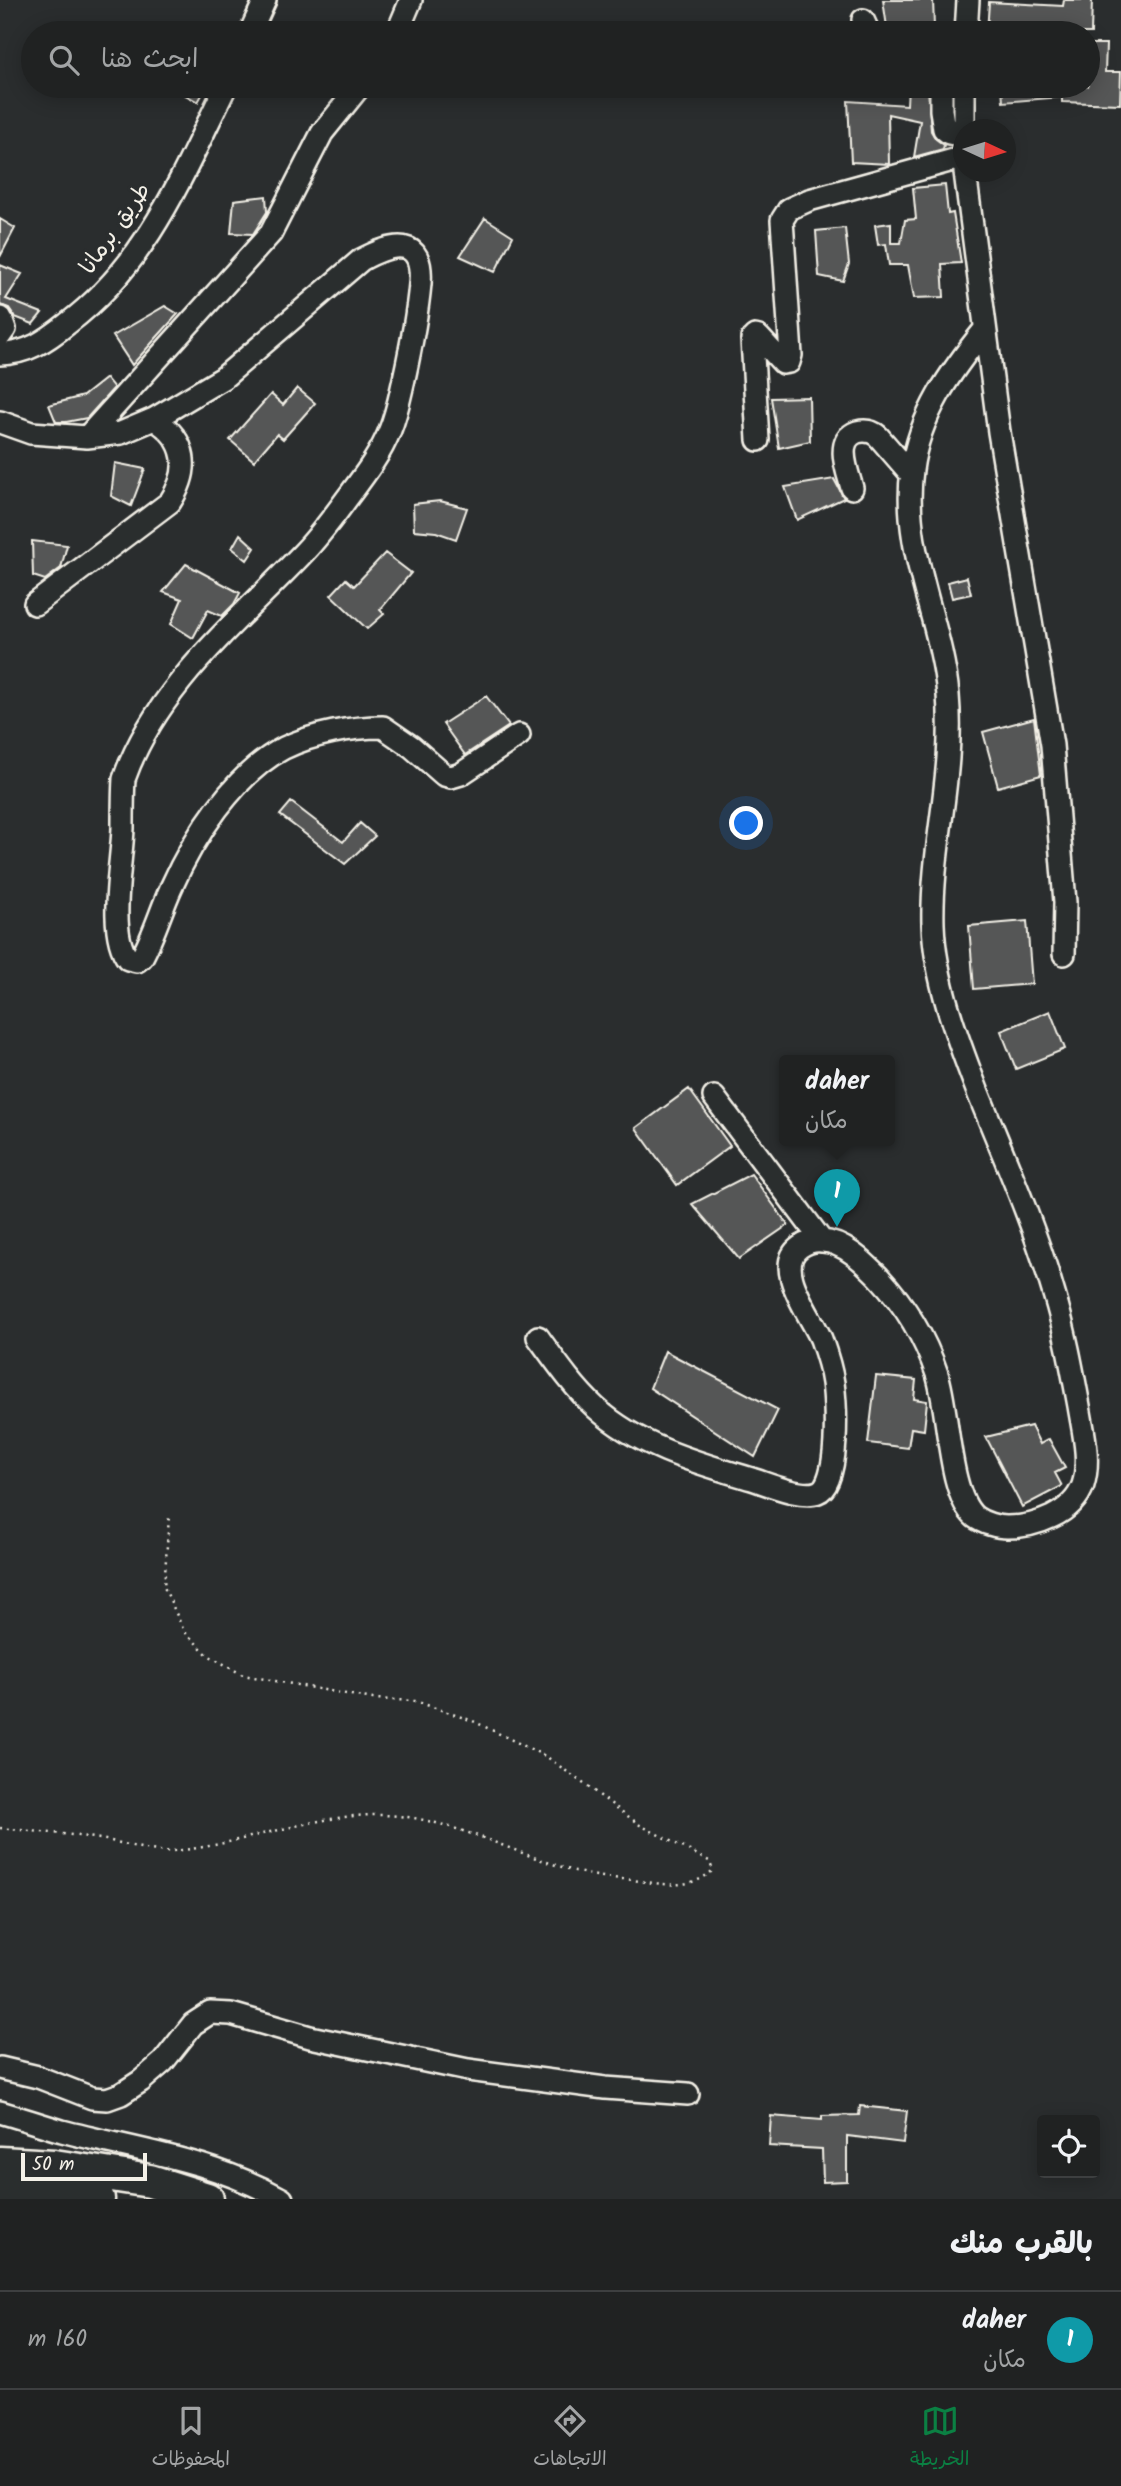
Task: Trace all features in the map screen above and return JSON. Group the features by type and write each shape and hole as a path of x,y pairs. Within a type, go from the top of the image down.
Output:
{"highway":[{"path":"0,2164 54,2166 150,2181 207,2199"},
{"path":"0,2189 98,2199"}],"street":[{"path":"255,21 265,0"},
{"path":"402,21 411,0"},
{"path":"967,21 968,0"},
{"name":"طريق برمانا","path":"0,354 17,353 52,336 88,308 126,269 150,235 191,162 220,98"},
{"path":"87,437 271,233 323,133 351,98"},
{"path":"940,98 944,129 953,134"},
{"path":"964,98 964,119"},
{"path":"758,440 753,336 757,335 762,339 783,363 790,360 789,302 781,230 785,214 789,209 809,200 953,160"},
{"path":"966,182 999,432 1052,745 1065,902 1064,954"},
{"path":"0,422 31,433 87,437 121,432 154,419 223,378 362,260 380,250 396,246 410,250 420,261 417,311 399,405 390,431 369,469 304,552 211,647 166,699 129,765 124,779 118,905 118,930 128,959 137,961 142,957 176,878 201,833 220,806 258,766 284,748 329,734 383,727 393,732 444,775 451,777 461,774 519,735"},
{"path":"0,336 5,329 1,318"},
{"path":"538,1337 555,1362 590,1402 625,1429 662,1449 704,1465 798,1493 818,1493 828,1485 832,1467 835,1421 832,1378 822,1342 796,1289 789,1266 790,1258 796,1249 805,1244 822,1241 846,1250 860,1259 905,1308 925,1345 938,1378 955,1476 964,1504 976,1518 1001,1527 1044,1520 1066,1509 1083,1486 1086,1467 1085,1440 1074,1371 1055,1296 1035,1235 960,1044 938,967 933,925 935,880 947,784 948,698 942,650 917,562 911,528 911,474 926,418 947,380 985,329"},
{"path":"35,604 170,502 177,491 183,460 181,447 175,436 154,419"},
{"path":"852,488 844,456 845,447 852,434 858,432 872,431 911,474"},
{"path":"713,1097 822,1241"},
{"path":"0,2068 38,2077 92,2098 107,2099 121,2094 141,2081 163,2062 193,2024 209,2013 231,2014 310,2037 468,2070 605,2088 688,2094"},
{"path":"0,2112 62,2131 212,2167 259,2186 282,2199"}],"path":[{"path":"0,1828 110,1841 159,1852 226,1844 313,1822 382,1815 451,1827 575,1871 603,1877 659,1885 693,1884 704,1879 713,1870 709,1861 640,1825 547,1757 473,1721 415,1701 373,1699 243,1675 208,1655 184,1630 164,1587 169,1517"}],"building":[{"path":"883,0 933,0 934,21 886,21"},
{"path":"1064,0 1092,0 1091,21 988,21 989,2 1063,6"},
{"path":"1100,44 1106,44 1105,72 1121,72 1120,104 1062,102 1062,98 1100,98"},
{"path":"907,98 929,98 931,131 944,145 943,149 914,157 920,121 888,114 889,164 851,162 848,101 907,105"},
{"path":"1003,98 1050,98 1003,102"},
{"path":"945,185 948,214 953,213 961,263 942,264 944,297 914,298 908,265 889,265 886,244 878,245 875,225 891,223 891,243 901,243 905,220 916,219 913,188"},
{"path":"266,196 267,212 253,234 231,233 234,200"},
{"path":"485,218 513,236 495,272 460,256"},
{"path":"0,219 15,228 0,257"},
{"path":"845,228 849,264 843,281 819,276 816,231"},
{"path":"0,265 22,274 6,299 42,313 33,324 15,317 9,308 0,305"},
{"path":"165,306 178,314 132,365 113,336"},
{"path":"106,378 114,388 87,418 56,422 49,405 83,396"},
{"path":"297,388 315,403 283,439 277,434 254,461 230,440 271,394 283,405"},
{"path":"809,397 810,441 779,448 771,398"},
{"path":"115,463 145,469 131,506 111,496"},
{"path":"834,479 844,498 797,520 785,487"},
{"path":"440,501 467,508 456,539 436,532 414,530 413,504"},
{"path":"240,534 255,548 247,560 232,548"},
{"path":"32,541 67,545 61,568 45,580 33,576"},
{"path":"385,553 411,573 380,610 384,614 367,629 331,595 346,579 354,586"},
{"path":"186,564 240,593 222,616 208,610 193,638 171,624 182,599 163,592"},
{"path":"967,577 971,594 952,598 948,582"},
{"path":"486,696 509,726 465,755 443,724"},
{"path":"1034,718 1041,775 998,787 983,732"},
{"path":"291,802 343,842 360,823 375,836 345,864 280,815"},
{"path":"1027,921 1032,984 974,989 969,926"},
{"path":"1050,1011 1065,1049 1016,1069 1001,1031"},
{"path":"689,1089 730,1146 677,1185 636,1128"},
{"path":"751,1174 788,1225 739,1259 692,1204"},
{"path":"665,1351 778,1410 755,1457 650,1388"},
{"path":"876,1376 916,1380 914,1399 927,1401 924,1430 911,1428 908,1448 868,1443"},
{"path":"1031,1426 1040,1444 1049,1439 1065,1468 1055,1473 1062,1486 1022,1507 986,1437"},
{"path":"860,2106 907,2111 903,2143 847,2136 847,2181 823,2182 822,2149 769,2146 771,2116 822,2120 822,2116 859,2115"}],"place":[{"name":"daher","path":"837,1227"}]}
